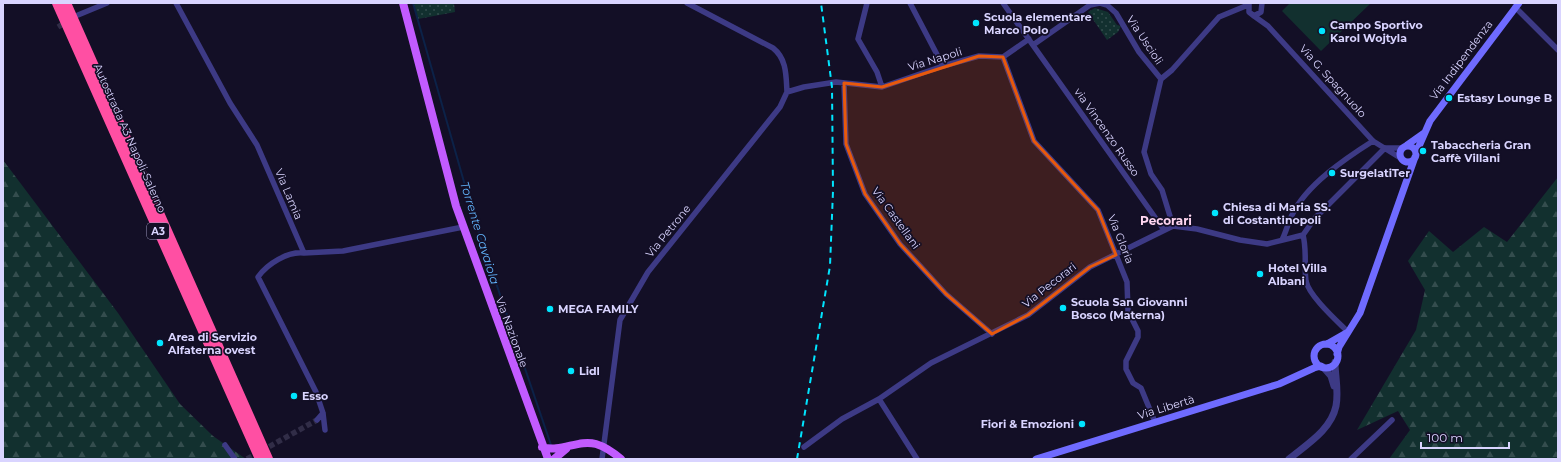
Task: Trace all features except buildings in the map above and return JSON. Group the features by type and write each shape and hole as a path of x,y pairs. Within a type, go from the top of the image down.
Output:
{"highway":[{"name":"Autostrada A3 Napoli-Salerno","path":"57,3 260,459"},
{"name":"Autostrada A3 Napoli-Salerno","path":"66,3 268,459"}],"main road":[{"name":"Via Nazionale","path":"403,3 463,227 542,447 548,459"},
{"name":"Via Indipendenza","path":"1424,132 1441,105 1517,5"},
{"path":"1408,178 1400,152 1405,146 1424,132"},
{"path":"1314,353 1315,361 1322,367 1330,366 1336,358 1348,332 1360,312 1424,132"},
{"path":"1405,146 1414,148 1416,155"},
{"path":"1403,160 1409,162 1416,155"},
{"path":"1301,373 1318,347 1327,344 1348,332"},
{"path":"1327,344 1334,347 1336,358"},
{"name":"Via Libertà","path":"1036,459 1279,384 1301,373 1322,367"},
{"path":"542,447 550,449 568,447 582,443 600,445 621,459"},
{"path":"554,459 568,447"}],"street":[{"path":"78,15 107,3"},
{"name":"Via Lamia","path":"176,3 230,103 257,145 304,253"},
{"path":"687,3 773,48 780,54 784,64 788,92 804,87 836,82 844,83"},
{"path":"867,3 858,39 877,72 882,87"},
{"path":"910,3 943,66"},
{"path":"1003,3 1033,45"},
{"name":"Via Uscioli","path":"1033,45 1090,5 1100,3 1107,5 1116,14 1139,52 1161,79"},
{"path":"1248,4 1249,12 1254,16 1259,15 1262,6"},
{"name":"Via Uscioli","path":"1173,226 1162,190 1150,174 1144,152 1161,79 1172,70 1219,17 1248,4"},
{"path":"1517,5 1558,50"},
{"name":"Via G. Spagnuolo","path":"1262,6 1268,26"},
{"name":"Via G. Spagnuolo","path":"1254,16 1268,26 1373,141 1403,160"},
{"path":"1003,57 1029,39"},
{"name":"via Vincenzo Russo","path":"1033,45 1164,230"},
{"name":"Via Napoli","path":"844,83 882,87 943,66 979,56 1003,57"},
{"name":"Via Gloria","path":"1003,57 1034,141 1098,210 1127,282 1128,311 1138,331 1138,337 1126,361 1126,369 1133,383 1141,388 1155,422"},
{"name":"Via Castellani","path":"844,83 846,144 865,194 900,244 946,294 992,334"},
{"name":"Via Petrone","path":"602,459 600,445 620,320 648,272 780,107 788,92"},
{"path":"1282,240 1292,214 1304,197 1335,167 1373,141"},
{"path":"1173,226 1197,229 1240,240 1267,244 1303,235 1315,218 1385,148 1405,146"},
{"name":"Via Pecorari","path":"804,447 842,419 879,400 931,363 1028,315 1090,267 1173,226"},
{"path":"325,430 323,413 316,392 258,277 265,268 297,252 344,251 463,227"},
{"path":"1303,235 1305,244 1307,283 1314,295 1348,332"},
{"path":"1290,459 1325,428 1332,418 1337,394 1336,358"},
{"path":"1322,367 1331,376 1337,394"},
{"path":"879,400 917,459"},
{"path":"318,420 323,413"},
{"path":"1351,459 1392,420"},
{"path":"224,445 235,459"}],"highlighted area":[{"path":"979,56 1003,57 1034,141 1098,210 1116,255 1090,267 1028,315 992,334 946,294 900,244 865,194 846,144 844,83 882,87"}],"green space":[{"path":"413,3 454,3 455,12 418,19"},
{"name":"Campo Sportivo Karol Wojtyla","path":"1290,3 1371,3 1321,51 1282,11"},
{"path":"1095,8 1108,12 1117,25 1121,26 1118,32 1107,40 1088,12"},
{"path":"3,160 118,313 180,404 213,436 246,459 3,459"},
{"path":"1558,177 1558,459 1389,459 1410,430 1398,411 1357,430 1416,330 1425,290 1408,261 1429,231 1453,252 1484,227 1507,242"}],"waterway":[{"name":"Torrente Cavaiola","path":"413,3 476,224 551,445"}],"tunnel":[{"path":"58,27 68,21"},
{"path":"247,459 317,420"}],"railway":[{"path":"797,459 830,266 833,191 832,87 821,3"}],"place":[{"name":"Scuola elementare Marco Polo","path":"976,23"},
{"name":"Campo Sportivo Karol Wojtyla","path":"1322,31"},
{"name":"Estasy Lounge B","path":"1449,98"},
{"name":"Tabaccheria Gran Caffè Villani","path":"1423,151"},
{"name":"SurgelatiTer","path":"1332,173"},
{"name":"Chiesa di Maria SS. di Costantinopoli","path":"1215,213"},
{"name":"Hotel Villa Albani","path":"1260,274"},
{"name":"Scuola San Giovanni Bosco (Materna)","path":"1063,308"},
{"name":"MEGA FAMILY","path":"550,309"},
{"name":"Area di Servizio Alfaterna ovest","path":"160,343"},
{"name":"Lidl","path":"571,371"},
{"name":"Esso","path":"294,396"},
{"name":"Fiori & Emozioni","path":"1082,424"}],"district":[{"name":"Pecorari","path":"1166,220"}]}
